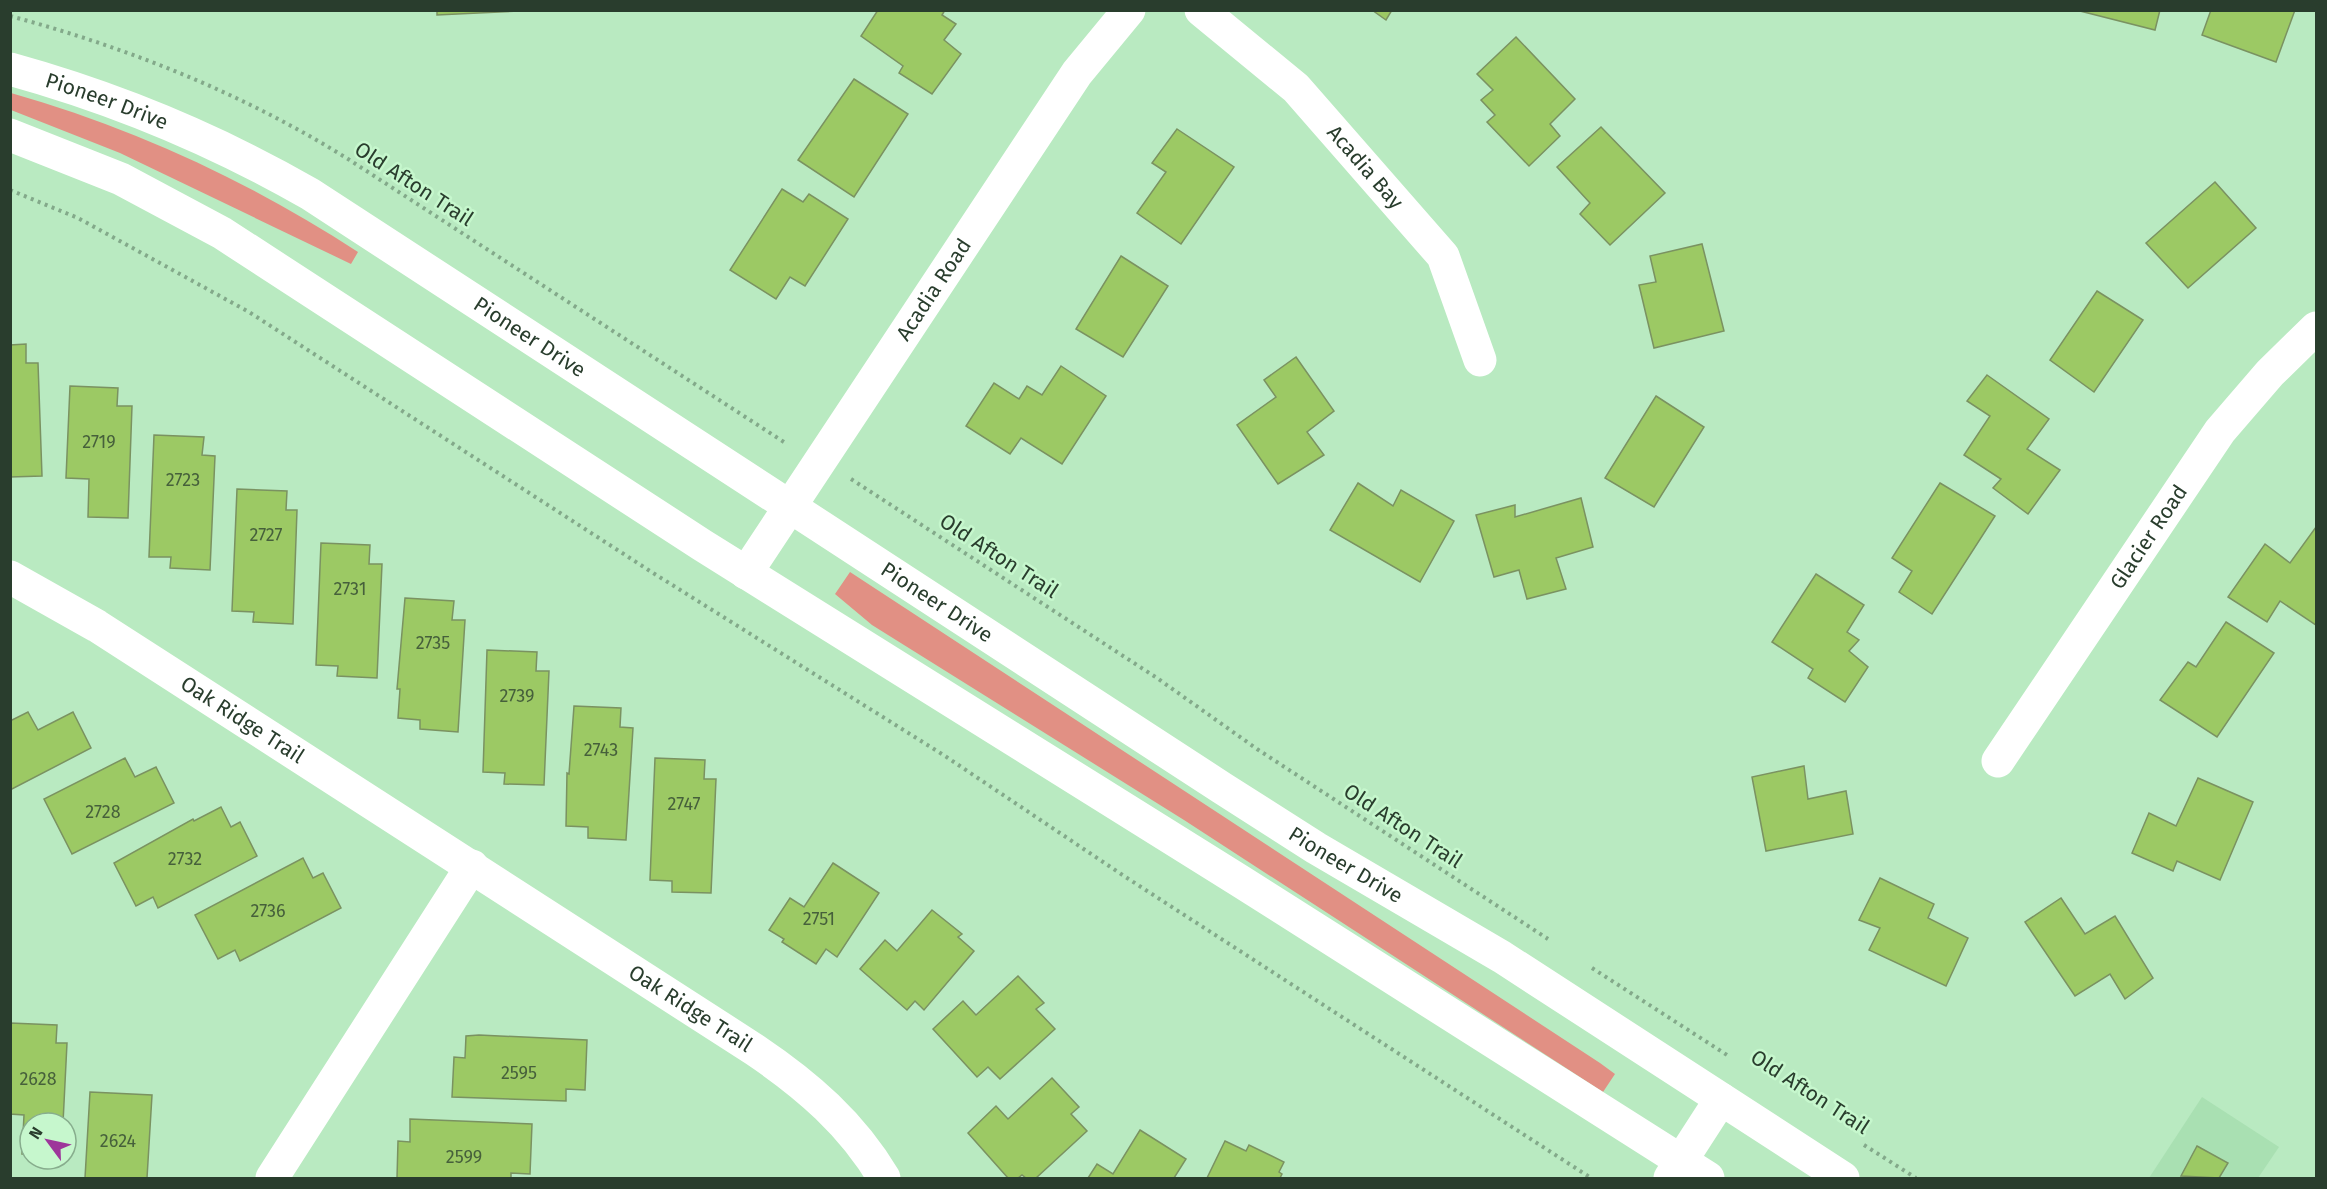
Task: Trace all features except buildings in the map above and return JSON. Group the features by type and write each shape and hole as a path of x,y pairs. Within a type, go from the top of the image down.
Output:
{"street":[{"name":"Acadia Road","path":"746,573 1071,83 1129,10"},
{"name":"Acadia Bay","path":"1201,10 1296,88 1443,256 1480,360"},
{"name":"Pioneer Drive","path":"10,69 98,96 208,141 286,181 364,228 1316,848 1502,957 1843,1179"},
{"path":"10,135 121,179 222,233 746,573 1240,880 1675,1170 1708,1179"},
{"name":"Glacier Road","path":"1998,761 2220,431 2270,373 2316,328"},
{"name":"Oak Ridge Trail","path":"10,577 97,626 781,1067 817,1095 837,1116 884,1179"},
{"path":"272,1179 471,866"},
{"path":"1675,1170 1721,1099"}],"path":[{"name":"Old Afton Trail","path":"10,16 139,57 224,92 282,120 340,154 633,342 772,435"},
{"path":"10,190 78,218 249,312 659,577 945,756 1114,870 1591,1179"},
{"name":"Old Afton Trail","path":"877,494 1552,942"},
{"name":"Old Afton Trail","path":"1582,961 1728,1056"},
{"name":"Old Afton Trail","path":"1855,1139 1916,1179"}],"shaded area":[{"path":"11,93 102,123 190,159 276,203 358,252 351,264 120,153 11,110"},
{"path":"850,572 1600,1063 1615,1074 1603,1092 1184,820 872,625 835,594"},
{"path":"2202,1097 2279,1147 2258,1178 2149,1178"}]}
